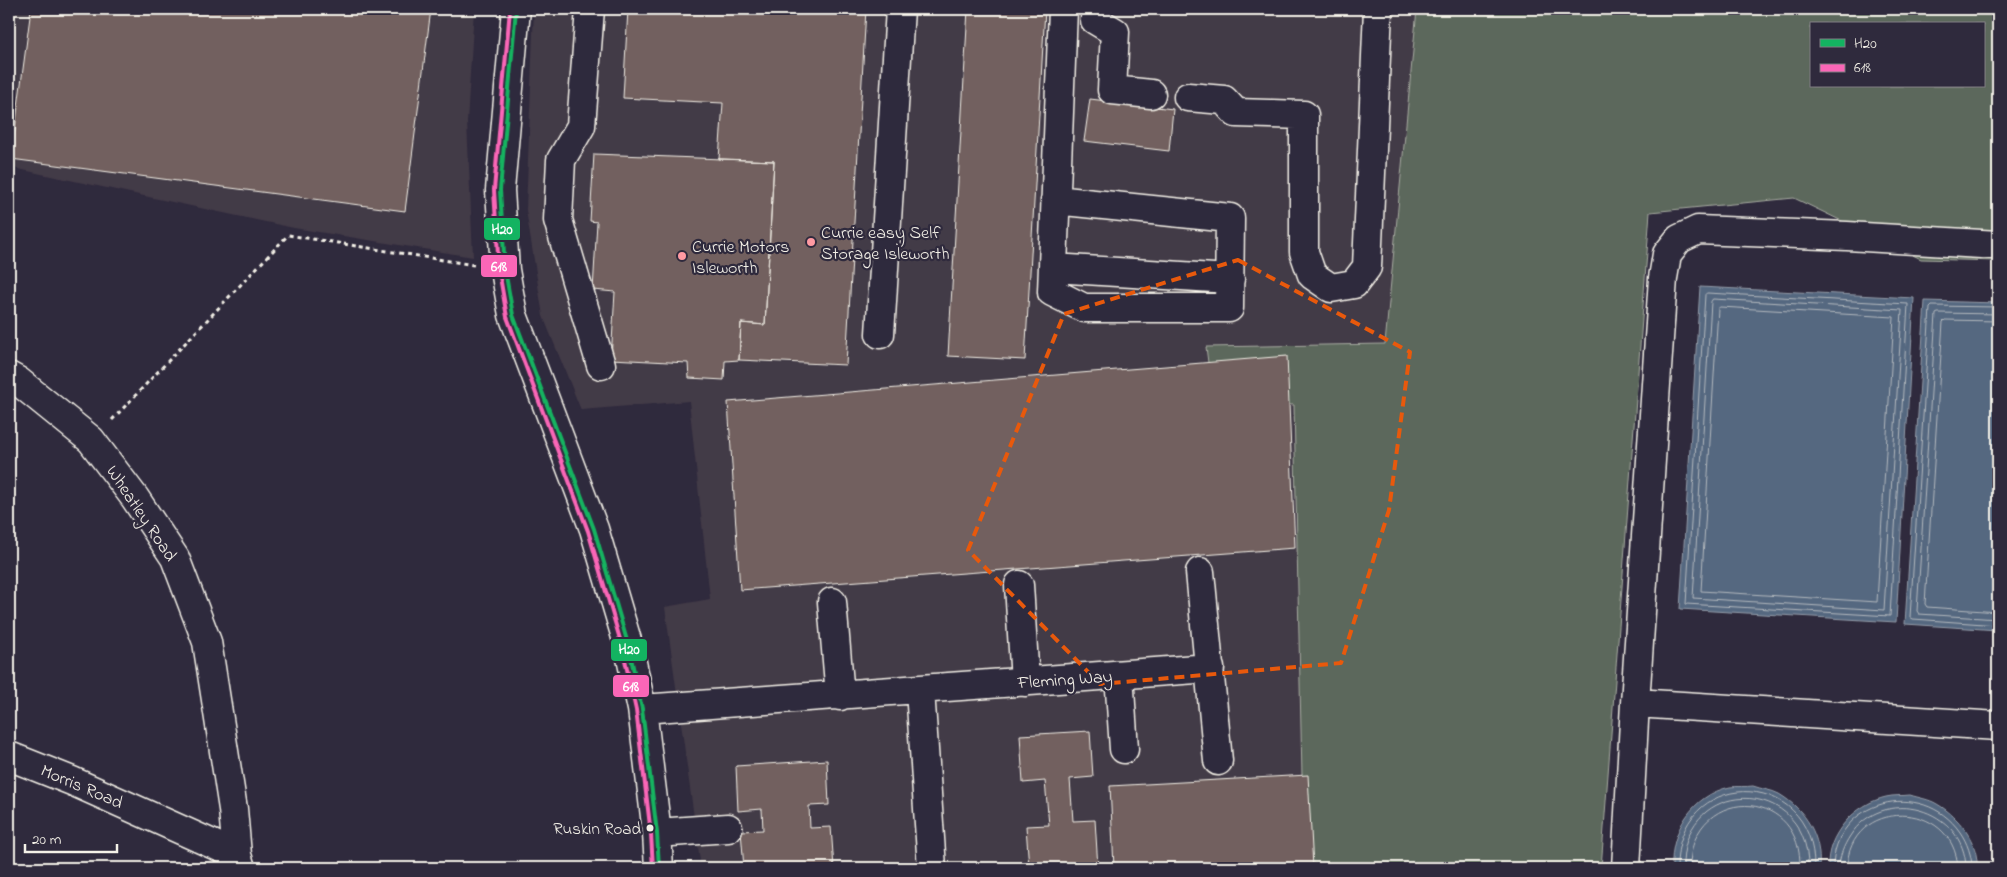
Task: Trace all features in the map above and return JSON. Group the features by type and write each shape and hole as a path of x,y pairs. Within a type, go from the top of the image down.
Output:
{"street":[{"path":"516,9 500,190 505,270 513,315 594,529 628,644 642,710 657,833 659,868"},
{"path":"590,9 581,126 561,160 558,220 601,365"},
{"path":"880,334 900,9"},
{"path":"1055,200 1230,218 1229,308 1084,308 1052,292 1055,200 1063,9"},
{"path":"1096,9 1095,20 1115,32 1112,90 1151,94"},
{"path":"1188,97 1224,100 1236,114 1304,115 1304,252 1312,275 1331,288 1354,284 1368,267 1378,9"},
{"path":"1626,868 1653,417 1663,278 1667,254 1679,239 1698,230 1998,245"},
{"path":"1053,268 1230,279"},
{"name":"Wheatley Road","path":"9,376 18,381 91,440 135,498 175,558 207,642 233,809 239,862"},
{"path":"1200,572 1218,761"},
{"path":"1019,585 1025,682"},
{"path":"832,602 840,696"},
{"name":"Fleming Way","path":"642,710 1210,668"},
{"path":"1119,675 1124,749"},
{"path":"920,690 932,868"},
{"path":"1636,703 1998,726"},
{"name":"Morris Road","path":"9,756 72,781 239,862"},
{"path":"657,833 728,828"}],"path":[{"path":"91,440 128,405 288,235 505,270"}],"highlighted area":[{"path":"1238,260 1410,352 1389,510 1341,663 1100,684 968,550 1064,314"}],"shaded area":[{"path":"9,9 474,9 467,122 473,257 294,228 9,167"},
{"path":"534,9 1424,9 1330,868 701,868 665,607 710,599 689,401 581,410 543,316 526,210"}],"green space":[{"path":"1417,9 1998,9 1998,261 1921,259 1794,198 1650,212 1601,868 1304,868 1294,405 1213,401 1206,347 1385,344"}],"water":[{"path":"1700,287 1914,298 1896,622 1680,609"},
{"path":"1925,301 1998,303 1998,630 1905,624"},
{"path":"1753,786 1779,794 1804,816 1815,835 1818,846 1819,868 1672,868 1672,855 1679,829 1694,807 1717,791 1730,787"},
{"path":"1910,795 1937,804 1952,815 1971,839 1977,858 1977,868 1828,868 1832,844 1837,833 1853,814 1864,806 1889,796"}],"building":[{"path":"31,9 431,9 405,211 11,159"},
{"name":"Currie easy Self Storage Isleworth","path":"628,9 866,9 846,365 739,360 741,323 765,325 774,161 719,159 723,103 623,98"},
{"path":"968,9 1045,9 1025,360 948,356"},
{"path":"1090,99 1173,109 1169,151 1084,141"},
{"name":"Currie Motors Isleworth","path":"594,154 774,161 765,325 741,323 739,360 725,361 724,380 689,378 688,363 611,359 615,292 593,290 597,222 590,221"},
{"path":"1287,356 1295,548 740,590 728,402"},
{"path":"1090,731 1093,777 1070,779 1073,821 1095,820 1098,868 1029,868 1026,826 1049,825 1045,781 1023,783 1020,735"},
{"path":"827,760 829,805 809,806 810,828 831,827 834,868 744,868 741,831 763,830 762,809 738,811 736,766"},
{"path":"1308,775 1313,868 1114,868 1110,786"}],"transit line":[{"name":"618","path":"510,9 494,190 499,271 507,317 588,531 622,646 636,710 651,834 653,868"},
{"name":"H20","path":"516,9 500,190 505,270 513,315 594,529 628,644 642,709 657,833 659,868"}],"place":[{"name":"Currie easy Self Storage Isleworth","path":"811,242"},
{"name":"Currie Motors Isleworth","path":"682,256"},
{"name":"Ruskin Road","path":"650,828"}]}
